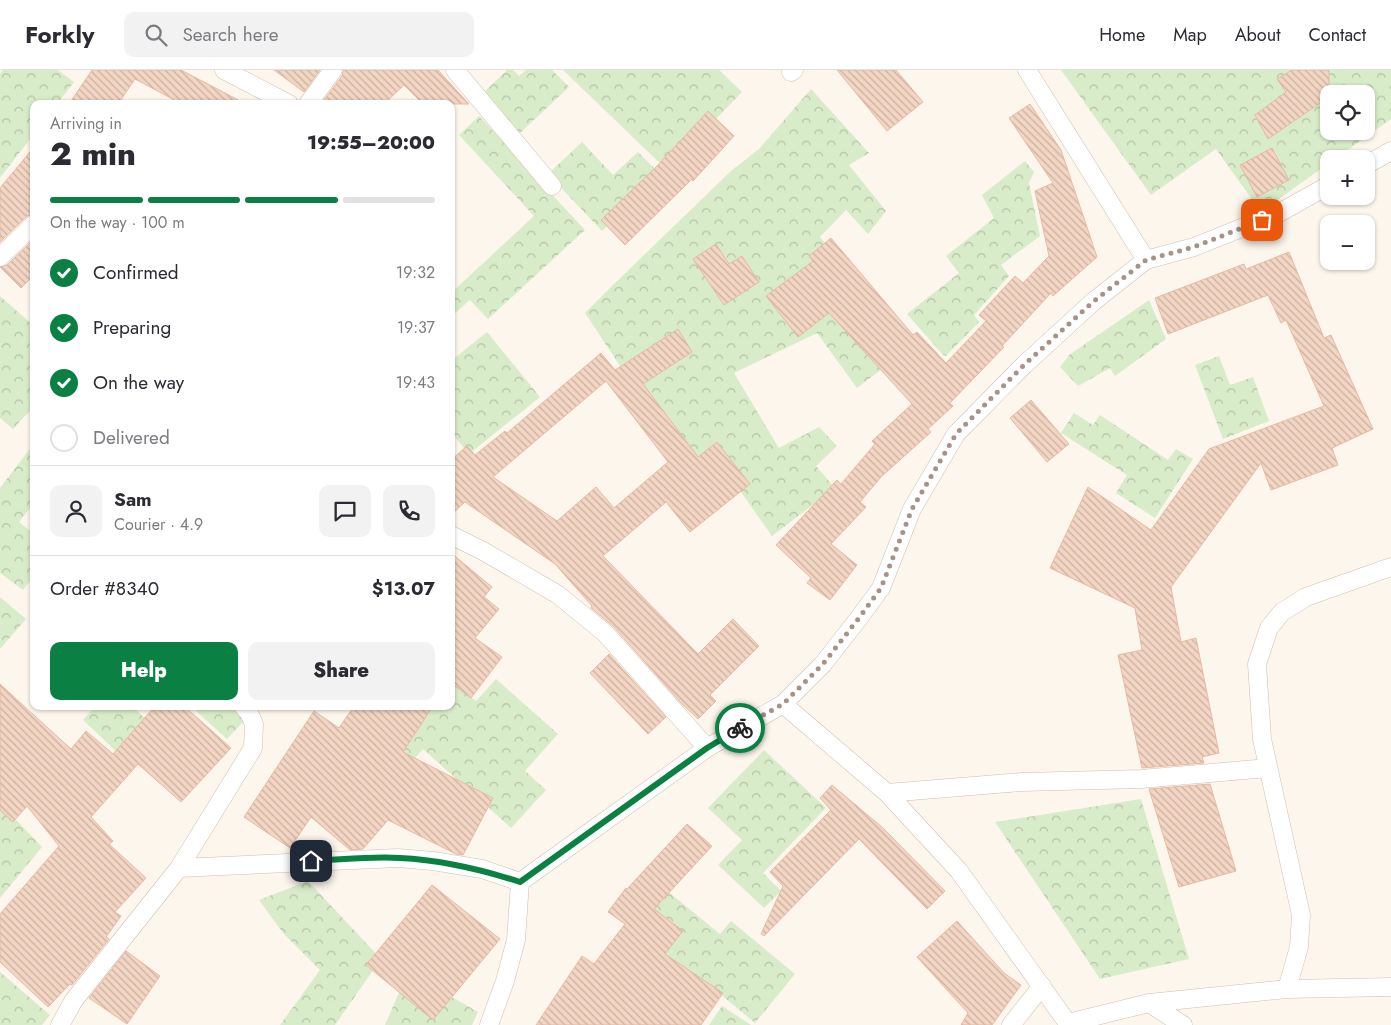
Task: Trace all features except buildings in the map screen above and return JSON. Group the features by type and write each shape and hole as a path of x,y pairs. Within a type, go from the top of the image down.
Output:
{"lane":[{"path":"224,70 281,100"},
{"path":"311,100 333,70"},
{"path":"456,70 552,186"},
{"path":"1028,70 1146,260"},
{"path":"1375,160 1391,151"},
{"path":"520,882 707,748 783,704 823,664 881,588 912,509 956,434 1024,365 1094,301 1146,260 1194,247 1262,220 1320,191"},
{"path":"0,258 30,228"},
{"path":"455,537 557,594 605,633 707,748"},
{"path":"1287,989 1299,947 1301,915 1262,739 1257,664 1269,628 1282,612 1306,597 1391,567"},
{"path":"783,704 887,793 959,871 1069,1024 1149,1003 1287,989 1391,987"},
{"path":"60,1025 74,1000 179,868 253,748 254,724 246,710"},
{"path":"887,793 1021,782 1141,779 1268,768"},
{"path":"179,868 398,858 433,861 482,869 520,882"},
{"path":"489,1025 505,981 516,940 520,882"},
{"path":"1011,1025 1042,986"},
{"path":"1149,1003 1183,1025"}],"green space":[{"path":"3,70 58,70 74,82 60,100 30,100 30,139 0,178 0,74"},
{"path":"507,70 513,70 519,76 526,70 552,70 569,87 519,134 481,95"},
{"path":"563,70 719,70 742,92 667,170"},
{"path":"1061,70 1391,70 1391,119 1375,130 1375,85 1320,85 1320,140 1362,140 1348,150 1320,150 1320,169 1261,212 1216,149 1151,195"},
{"path":"811,89 869,153 849,165 886,211 868,234 846,210 820,237 862,287 891,362 857,388 817,333 734,373 779,448 819,427 837,446 816,466 835,488 772,536 719,461 691,473 585,313 731,171 759,149"},
{"path":"479,116 585,230 488,319 470,300 455,313 455,289 534,216 459,135"},
{"path":"582,142 613,175 638,152 661,175 602,231 548,174"},
{"path":"1025,161 1034,172 1029,183 1040,236 1001,265 1009,276 974,315 979,322 946,356 943,355 907,314 959,273 946,256 994,218 982,195"},
{"path":"0,296 30,322 30,410 13,429 0,418"},
{"path":"1149,300 1166,339 1115,376 1110,368 1078,386 1060,367 1069,355"},
{"path":"487,332 540,397 469,454 455,437 455,358"},
{"path":"1219,356 1230,385 1253,377 1269,421 1223,439 1195,365"},
{"path":"1074,413 1093,425 1100,415 1168,460 1176,449 1193,459 1155,518 1116,493 1127,475 1061,433"},
{"path":"30,451 30,508 19,522 30,531 30,581 23,590 0,573 0,488"},
{"path":"0,597 26,619 0,649"},
{"path":"496,679 558,734 525,771 546,790 511,828 423,749 377,800 395,710 455,710 455,683 476,701"},
{"path":"92,710 136,710 151,724 121,756 83,720"},
{"path":"238,710 247,718 227,739 196,711"},
{"path":"764,750 826,808 763,873 781,891 764,908 718,865 742,840 708,808"},
{"path":"1141,799 1189,959 1100,979 995,822"},
{"path":"0,803 42,847 0,898"},
{"path":"649,876 720,934 731,921 795,974 755,1023 714,989 695,1012 629,900"},
{"path":"308,881 381,959 335,1025 280,1025 320,970 283,933 259,900"},
{"path":"0,972 50,1015 42,1025 0,1025"},
{"path":"408,972 478,1012 472,1025 385,1025"},
{"path":"722,1006 751,1025 709,1025"}],"way so far":[{"path":"740,728 783,704 823,664 859,618 881,588 912,509 956,434 1024,365 1094,301 1146,260 1194,247 1262,220"}],"route":[{"path":"311,861 398,858 433,861 482,869 520,882 707,748 740,728"}]}
